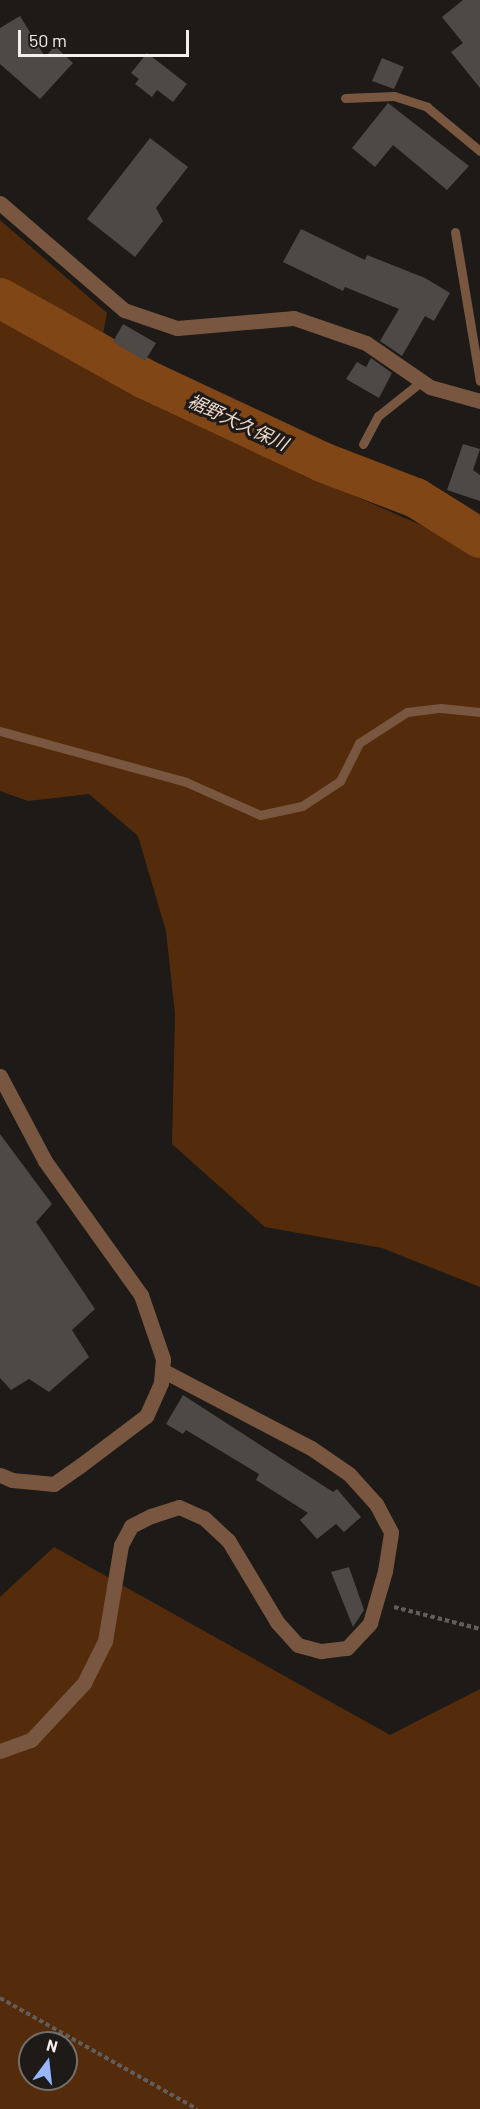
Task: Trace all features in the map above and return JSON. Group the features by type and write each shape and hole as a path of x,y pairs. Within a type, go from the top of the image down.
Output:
{"street":[{"path":"0,203 124,310 177,328 294,318 366,343 422,381 480,401"},
{"path":"0,1076 45,1161 141,1295 163,1359 161,1383 146,1416 54,1484 12,1480 0,1475"},
{"path":"0,1751 31,1740 84,1683 105,1641 121,1545 131,1526 151,1516 179,1508 204,1518 228,1540 277,1622 298,1645 321,1651 347,1648 370,1623 391,1532 376,1504 349,1474 311,1448 162,1370"}],"lane":[{"path":"345,98 394,96 427,107 480,151"},
{"path":"455,232 480,381"},
{"path":"363,444 378,416 422,381"},
{"path":"0,731 186,782 260,815 302,806 340,781 359,743 407,712 441,708 480,712"}],"path":[{"path":"376,1602 480,1629"},
{"path":"0,1998 197,2109"}],"shaded area":[{"path":"0,220 107,313 98,360 277,462 480,551 480,1287 382,1248 265,1227 172,1144 175,1014 166,931 138,836 89,794 28,801 0,791"},
{"path":"54,1547 390,1735 480,1689 480,2109 0,2109 0,1597"}],"building":[{"path":"463,0 480,0 480,88 451,52 463,43 442,17"},
{"path":"20,16 45,57 55,46 73,63 40,99 0,64 0,28"},
{"path":"147,53 187,84 173,102 157,90 152,97 135,84 139,79 131,73"},
{"path":"382,58 404,67 394,89 372,81"},
{"path":"388,103 469,166 447,190 393,145 375,167 352,148"},
{"path":"150,138 188,167 156,208 163,221 135,257 87,219"},
{"path":"301,229 365,260 367,255 425,278 450,293 434,321 425,316 402,356 380,341 399,309 345,287 343,291 283,262"},
{"path":"123,324 156,343 145,361 113,342"},
{"path":"371,358 392,373 379,398 346,379 357,362 366,367"},
{"path":"463,444 480,449 473,470 480,475 480,501 447,490"},
{"path":"0,1134 52,1204 36,1222 95,1309 72,1330 89,1357 49,1392 29,1379 11,1390 0,1378"},
{"path":"183,1395 333,1492 337,1489 361,1517 344,1532 336,1524 317,1539 300,1520 308,1513 256,1480 259,1474 186,1430 183,1434 166,1424"},
{"path":"349,1567 364,1610 353,1627 331,1572"}],"waterway":[{"name":"裾野大久保川","path":"0,298 145,379 322,462 416,498 480,538"}]}
